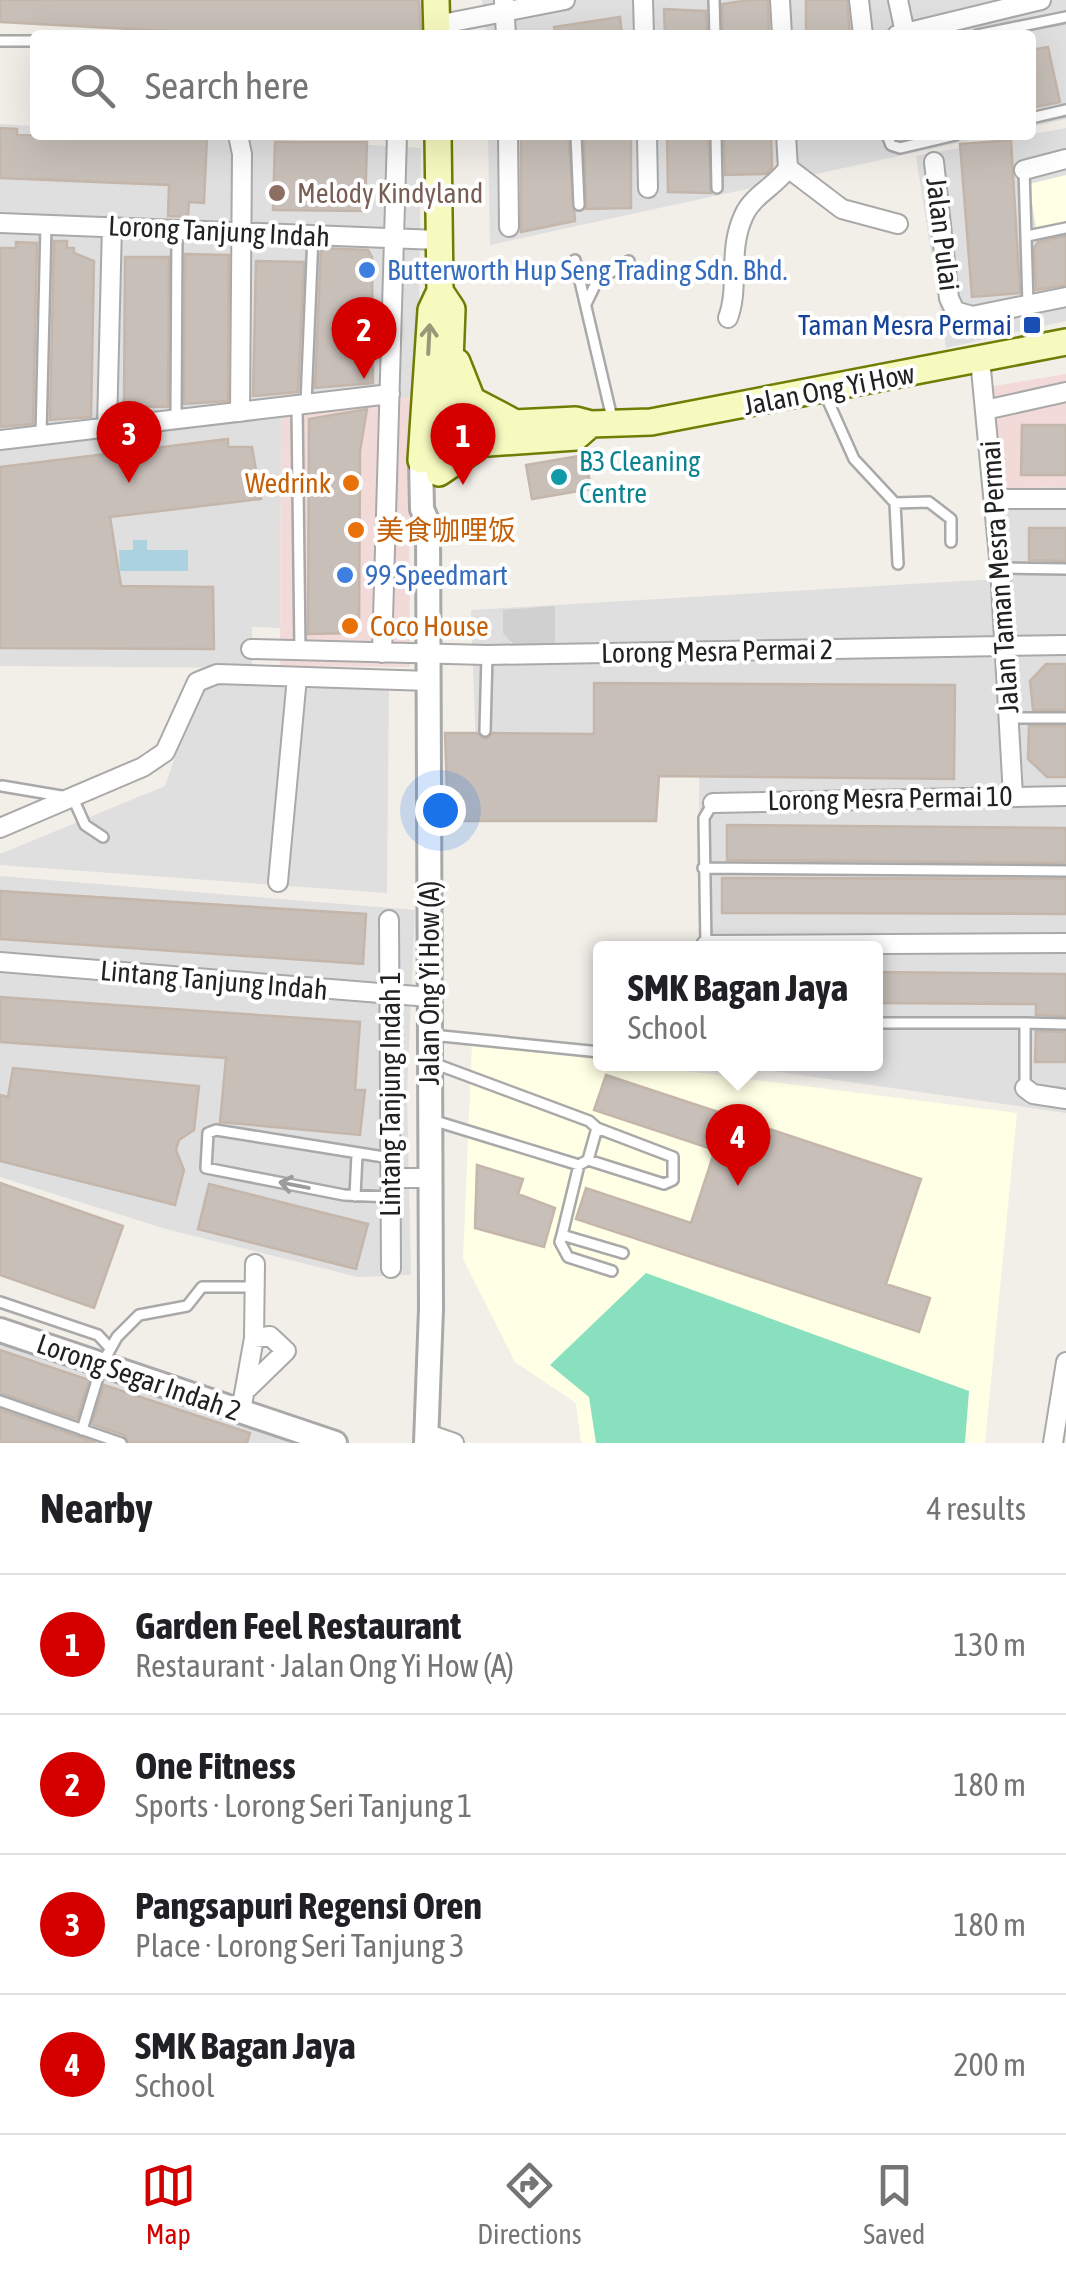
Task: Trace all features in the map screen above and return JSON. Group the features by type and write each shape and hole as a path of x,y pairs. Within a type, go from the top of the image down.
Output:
{"main road":[{"path":"430,467 427,386 431,310 440,291 438,140"},
{"path":"430,467 445,436 451,338 452,310 440,291"},
{"path":"451,338 464,389 472,400 518,423"},
{"name":"Jalan Ong Yi How","path":"445,436 518,423 650,422 1066,342"},
{"path":"427,386 445,436"},
{"name":"Jalan Ong Yi How","path":"445,436 480,446 576,437 602,424"},
{"path":"430,467 480,446"}],"street":[{"path":"436,20 505,6 565,0"},
{"path":"643,0 644,30"},
{"path":"780,0 782,30"},
{"path":"859,0 862,30"},
{"path":"898,0 901,30"},
{"path":"917,30 1041,0"},
{"path":"238,140 242,231 240,412"},
{"path":"382,653 397,140"},
{"path":"508,140 509,227"},
{"path":"647,140 648,188"},
{"path":"728,318 732,252 745,211 788,168 786,140"},
{"path":"1024,170 1066,159"},
{"name":"Jalan Pulai","path":"934,162 949,298 956,312 972,316 1066,297"},
{"path":"788,168 842,209 867,219 898,224"},
{"name":"Lorong Tanjung Indah","path":"0,223 438,240"},
{"path":"107,427 112,226"},
{"name":"Jalan Taman Mesra Permai","path":"980,359 1000,568 1013,796"},
{"path":"985,410 1066,392"},
{"path":"0,440 390,394"},
{"name":"Jalan Ong Yi How (A)","path":"427,1439 430,654 428,523 422,509 430,467"},
{"path":"994,499 1066,499"},
{"name":"Lorong Mesra Permai 2","path":"251,649 488,655 1066,646"},
{"path":"0,828 144,767 164,752 197,682 218,674 429,682"},
{"path":"278,882 296,677"},
{"name":"Lorong Mesra Permai 10","path":"713,802 1066,796"},
{"name":"Lintang Tanjung Indah 1","path":"389,920 391,1268"},
{"path":"883,945 1066,942"},
{"name":"Lintang Tanjung Indah","path":"0,962 428,996"},
{"path":"1026,1088 1034,1094 1066,1099"},
{"path":"391,1188 429,1178"},
{"path":"242,1411 254,1338 255,1264"},
{"name":"Lorong Segar Indah 2","path":"0,1330 106,1356 242,1411 335,1443"},
{"path":"248,1388 286,1351 270,1336 254,1338"},
{"path":"1053,1443 1066,1362"},
{"path":"427,1439 454,1443"}],"lane":[{"path":"714,0 715,30"},
{"path":"1000,30 1066,16"},
{"path":"0,41 30,41"},
{"path":"1036,117 1066,110"},
{"path":"576,140 580,204"},
{"path":"716,140 717,188"},
{"path":"889,140 892,146 900,148 934,140"},
{"path":"1024,170 1028,304"},
{"path":"41,435 46,223"},
{"path":"176,419 178,228"},
{"path":"1027,236 1066,228"},
{"path":"300,651 302,404 313,236"},
{"path":"575,260 602,424"},
{"path":"585,306 597,281 630,261"},
{"path":"822,390 854,458 896,503 898,564"},
{"path":"896,503 929,502 951,519 951,542"},
{"path":"1000,568 1066,569"},
{"path":"485,732 488,655"},
{"path":"1010,718 1066,718"},
{"path":"2,786 73,798 85,825 103,837"},
{"path":"706,941 704,818 713,802"},
{"path":"704,868 1066,871"},
{"path":"883,1023 1066,1024"},
{"path":"1025,1023 1026,1088"},
{"path":"429,1035 593,1051"},
{"path":"429,1062 590,1121 597,1128 672,1157 676,1167 673,1180 664,1184 429,1119"},
{"path":"597,1128 560,1242 568,1258 612,1272"},
{"path":"390,1158 216,1130 208,1133 203,1162 206,1168 355,1196 391,1188"},
{"path":"355,1196 357,1154"},
{"path":"562,1234 624,1253"},
{"path":"82,1430 106,1356 139,1315 187,1306 202,1287 256,1286"},
{"path":"0,1302 98,1335 106,1356"},
{"path":"0,1401 121,1443"}],"shaded area":[{"path":"482,0 1066,0 1066,119 1036,126 1036,30 485,30"},
{"path":"0,124 30,126 30,140 284,140 421,148 418,396 281,417 280,628 252,627 252,668 0,666 0,451 126,435 0,448"},
{"path":"1066,128 1066,321 946,348 916,156 1002,140 1036,140 1036,134"},
{"path":"488,140 972,140 490,245"},
{"path":"1066,175 1066,223 1036,229 1029,184"},
{"path":"1066,374 1066,487 989,489 982,388"},
{"path":"418,396 409,484 410,667 280,666 281,417"},
{"path":"1066,487 1066,1113 773,1071 883,1071 883,941 700,941 699,744 476,750 471,610 997,579 989,489"},
{"path":"555,606 555,645 516,647 503,633 503,610"},
{"path":"389,675 387,893 0,865 0,854 165,786 200,684"},
{"path":"0,876 415,910 407,1093 411,1275 358,1277 166,1229 0,1177"},
{"path":"472,1044 593,1059 593,1071 685,1071 1017,1113 985,1443 581,1443 576,1403 515,1362 463,1259"},
{"path":"0,1343 298,1443 0,1443"}],"green space":[{"path":"646,1273 969,1391 965,1443 596,1443 589,1397 550,1365"}],"water":[{"path":"133,540 147,540 147,550 188,550 188,571 120,571 119,550 133,550"}],"building":[{"path":"0,0 419,0 421,30 148,30 0,22"},
{"path":"768,0 769,30 723,30 722,4"},
{"path":"806,0 847,0 850,30 806,30"},
{"path":"664,9 706,11 707,30 665,30"},
{"path":"620,17 621,30 554,30 554,27"},
{"path":"1048,47 1060,102 1036,107 1036,49"},
{"path":"0,128 17,129 17,135 30,135 30,140 207,140 204,203 189,202 188,217 168,216 169,185 0,178"},
{"path":"521,140 568,140 575,221 521,232"},
{"path":"584,140 631,140 631,208 586,209"},
{"path":"667,140 708,140 711,193 668,192"},
{"path":"724,140 771,140 772,168 766,174 725,175"},
{"path":"1011,140 1020,293 972,297 960,144"},
{"path":"275,142 367,142 365,211 273,210"},
{"path":"1066,236 1066,285 1036,290 1034,248 1038,242"},
{"path":"54,241 67,241 67,248 74,248 74,253 94,261 91,417 50,420"},
{"path":"16,242 37,243 33,424 0,427 0,248 16,248"},
{"path":"321,248 368,250 372,257 373,383 315,388"},
{"path":"185,254 229,255 228,401 184,404"},
{"path":"125,257 169,257 168,407 124,406"},
{"path":"256,261 304,262 298,392 253,396"},
{"path":"367,409 360,451 359,633 308,634 309,419"},
{"path":"1022,425 1066,425 1066,475 1021,475"},
{"path":"228,439 228,447 252,447 261,499 110,517 121,586 213,587 214,649 0,648 0,467"},
{"name":"B3 Cleaning Centre","path":"585,455 591,489 532,499 526,465"},
{"path":"1029,528 1066,528 1066,561 1029,560"},
{"path":"1046,664 1066,664 1066,710 1033,710 1030,681"},
{"path":"594,683 955,685 954,779 659,776 656,821 448,821 445,733 477,733 486,739 493,733 594,734"},
{"path":"1029,726 1066,726 1066,777 1047,777 1028,759"},
{"path":"727,825 1066,828 1066,863 727,860"},
{"path":"722,878 1066,879 1066,914 722,913"},
{"path":"0,891 366,914 363,964 0,939"},
{"path":"883,972 1066,974 1066,1016 1036,1015 1036,1004 883,1003"},
{"path":"0,997 360,1022 355,1090 365,1090 360,1135 220,1122 226,1058 0,1042"},
{"path":"1036,1031 1066,1032 1066,1062 1035,1062"},
{"path":"13,1068 199,1086 194,1130 179,1140 176,1150 184,1170 175,1205 0,1161 0,1095 8,1097"},
{"path":"606,1075 921,1179 886,1284 930,1298 919,1332 576,1219 586,1188 691,1223 715,1150 594,1110"},
{"path":"477,1165 523,1179 518,1194 555,1208 544,1247 475,1228"},
{"path":"0,1183 123,1226 94,1308 0,1275"},
{"path":"209,1184 368,1224 356,1269 198,1229"},
{"path":"0,1350 89,1380 77,1419 0,1393"},
{"path":"104,1385 250,1433 247,1443 129,1443 124,1435 92,1424"},
{"path":"0,1410 79,1437 96,1443 0,1443"}],"place":[{"name":"Melody Kindyland","path":"277,193"},
{"name":"Butterworth Hup Seng Trading Sdn. Bhd.","path":"367,270"},
{"name":"Taman Mesra Permai","path":"1032,325"},
{"name":"One Fitness","path":"364,379"},
{"name":"B3 Cleaning Centre","path":"559,477"},
{"name":"Pangsapuri Regensi Oren","path":"129,483"},
{"name":"Wedrink","path":"351,483"},
{"name":"Garden Feel Restaurant","path":"463,485"},
{"name":"美食咖哩饭","path":"356,530"},
{"name":"99 Speedmart","path":"345,575"},
{"name":"Coco House","path":"350,626"},
{"name":"SMK Bagan Jaya","path":"738,1186"}]}
